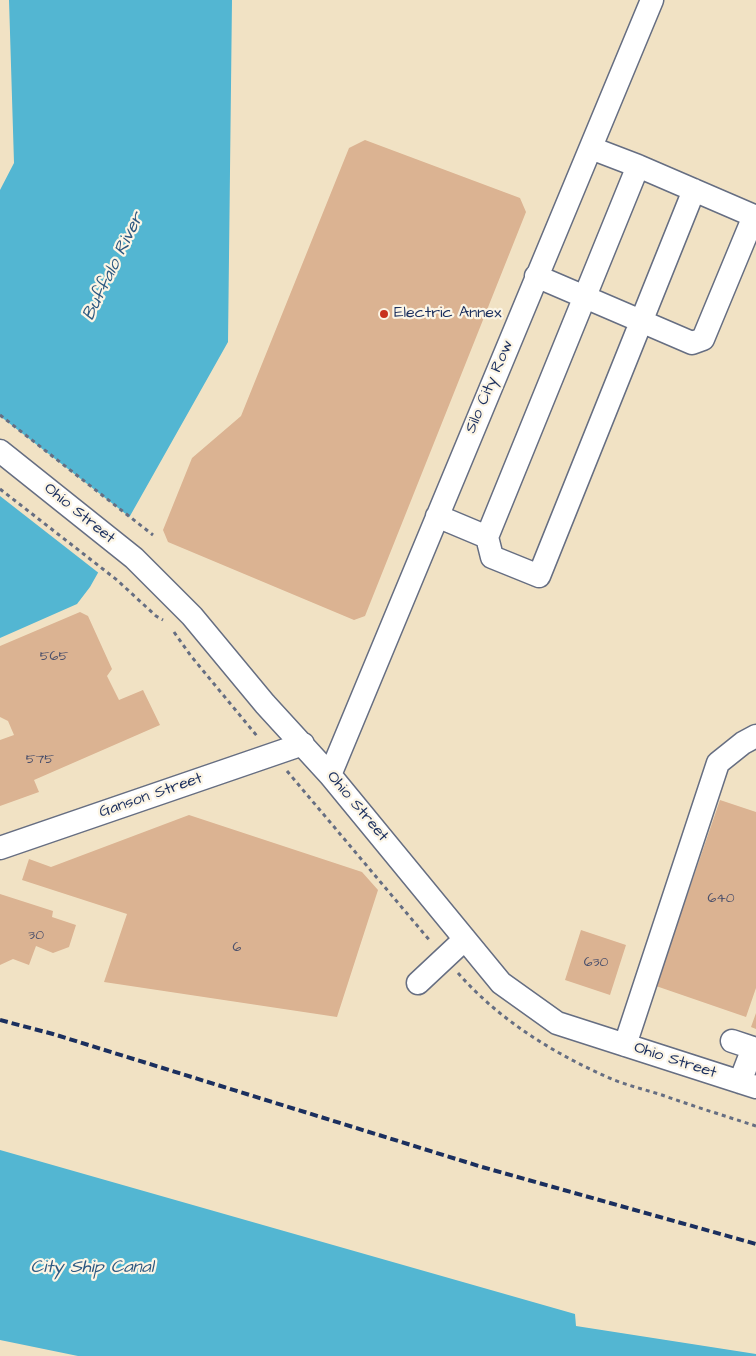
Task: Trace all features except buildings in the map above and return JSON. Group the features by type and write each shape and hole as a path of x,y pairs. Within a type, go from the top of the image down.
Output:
{"street":[{"name":"Silo City Row","path":"330,775 652,0"},
{"path":"536,276 692,343 703,339 754,216 638,166 590,148"},
{"path":"638,166 487,537 492,557 539,576 694,190"},
{"name":"Ohio Street","path":"0,451 134,558 192,616 265,704 330,775 501,983 557,1023 748,1084"},
{"path":"437,516 487,537"},
{"path":"625,1045 718,764 743,742 756,736"},
{"name":"Ganson Street","path":"0,848 303,744"},
{"path":"418,983 465,939"},
{"path":"747,1046 748,1084"}],"path":[{"path":"0,415 153,535"},
{"path":"0,488 117,580 156,616 166,621"},
{"path":"171,628 230,704"},
{"path":"286,770 414,922"},
{"path":"477,995 504,1018 526,1032 582,1065 616,1081 756,1126"}],"water":[{"name":"Buffalo River","path":"9,0 232,0 228,342 90,587 77,604 0,638 0,190 14,163"},
{"name":"City Ship Canal","path":"0,1150 575,1314 576,1326 756,1354 756,1356 78,1356 0,1340"}],"pier":[{"path":"0,416 131,518 100,574 0,496"}],"railway":[{"path":"0,1020 53,1034 482,1167 756,1244"}],"place":[{"name":"Electric Annex","path":"384,314"}]}
